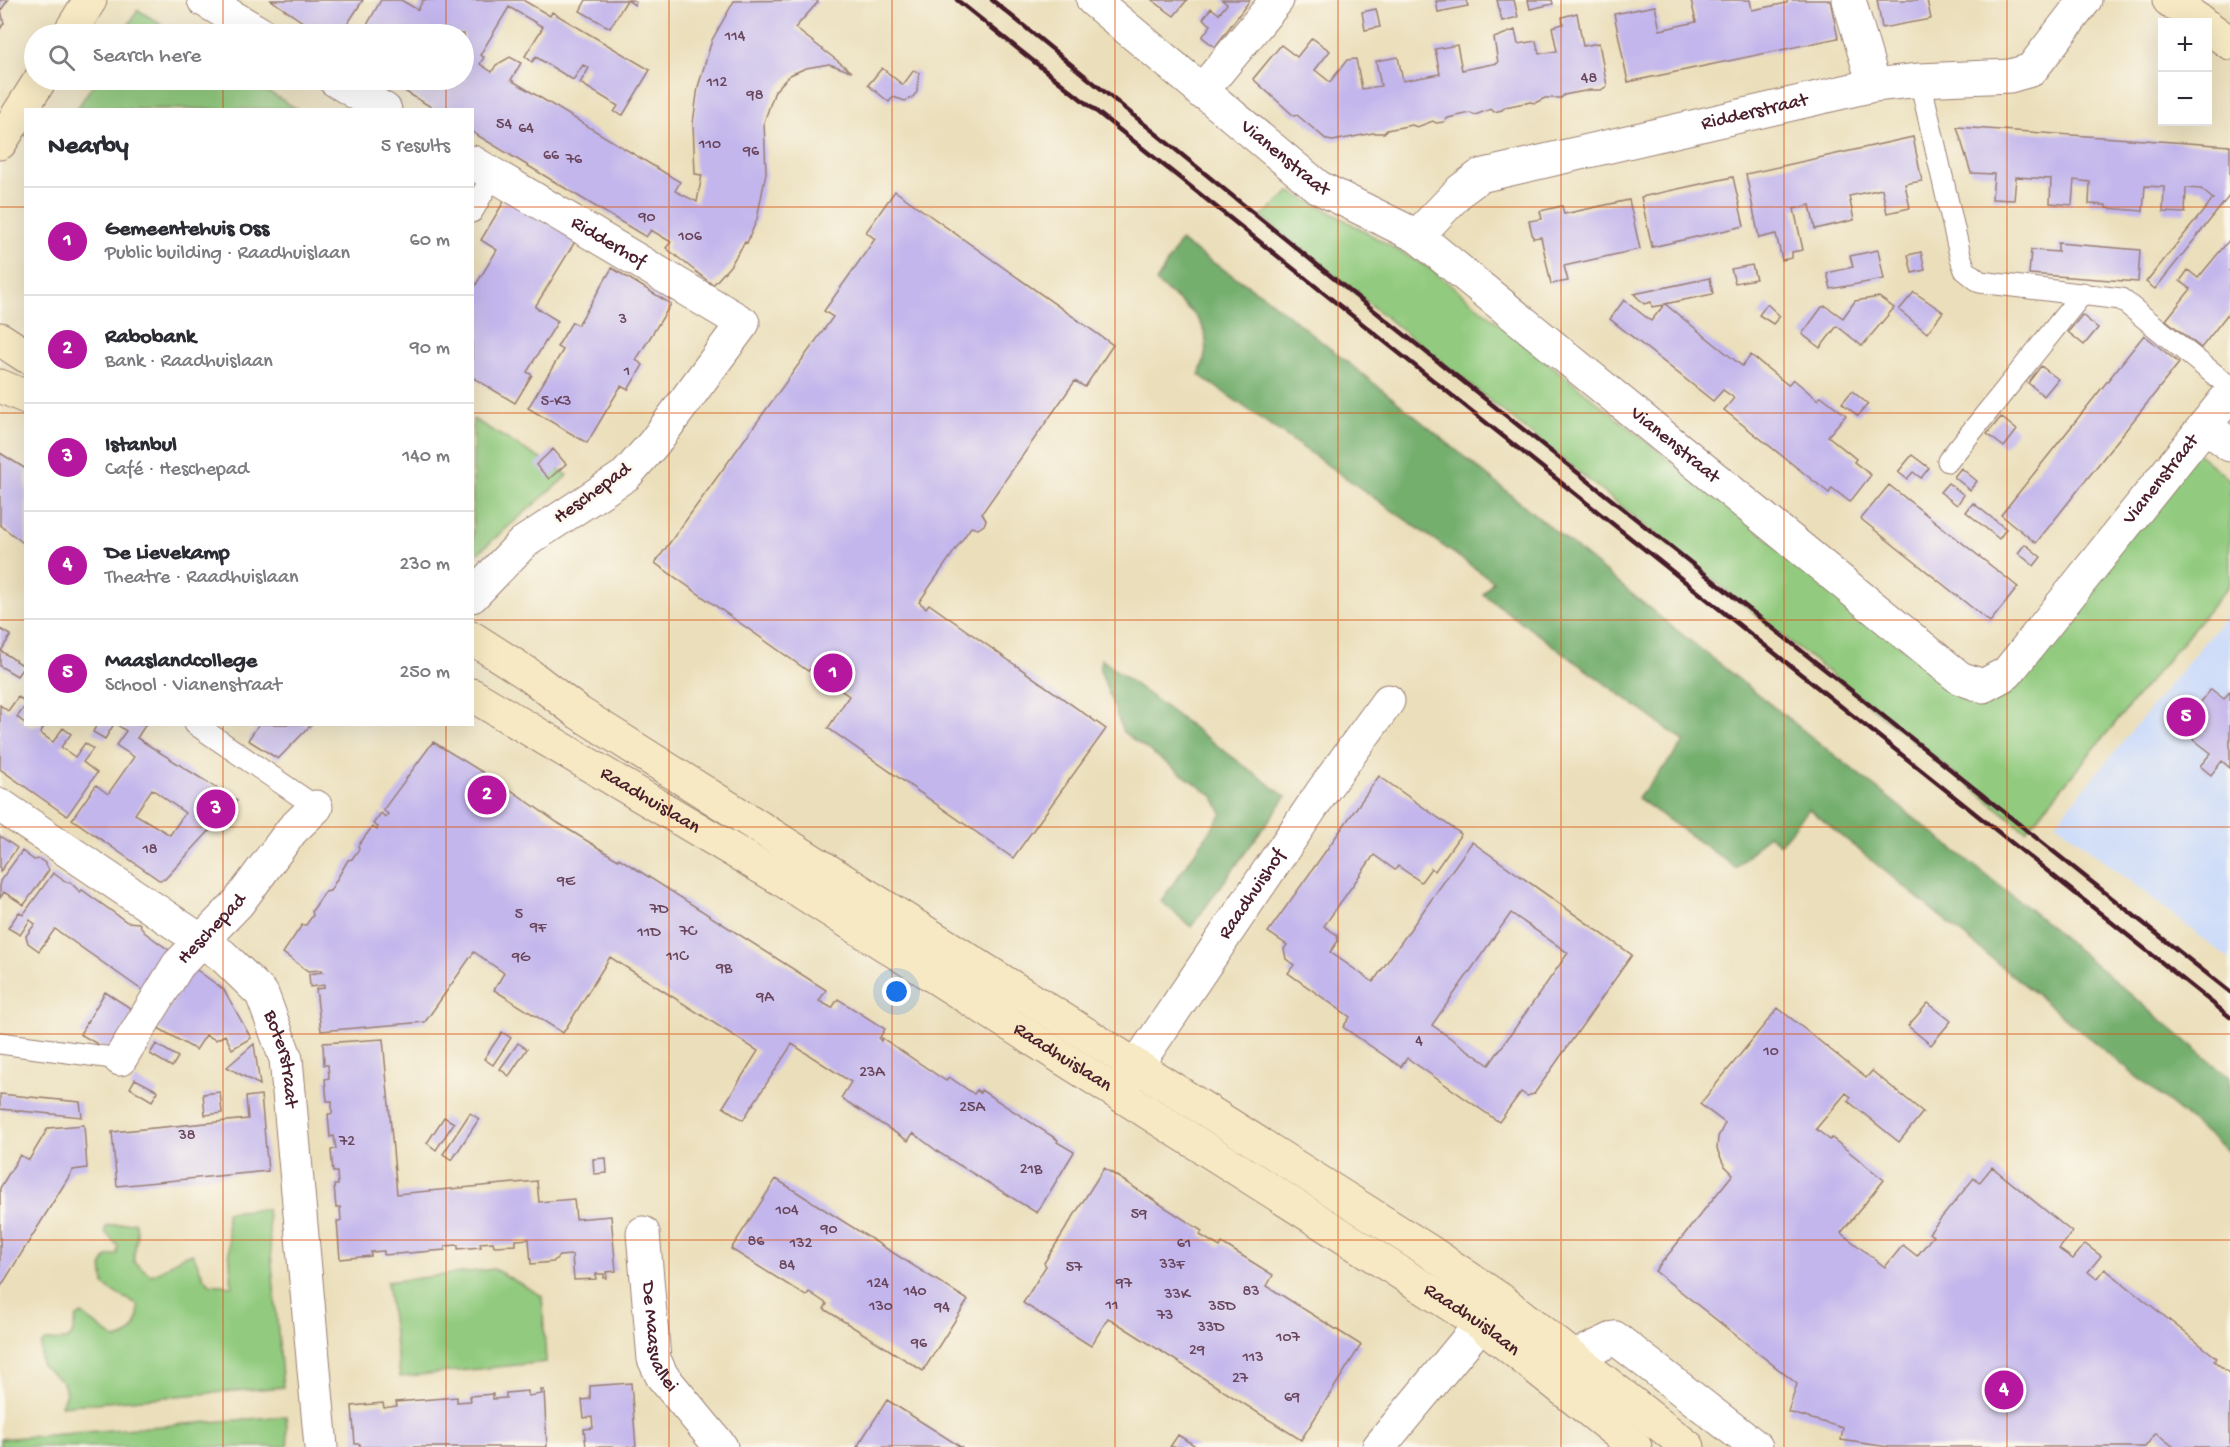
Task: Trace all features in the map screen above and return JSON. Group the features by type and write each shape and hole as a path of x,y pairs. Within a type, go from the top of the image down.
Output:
{"street":[{"path":"75,24 90,0"},
{"path":"204,0 244,24"},
{"name":"Vianenstraat","path":"1093,0 1318,187 1417,236 1960,678 1983,686 2007,673 2230,394"},
{"path":"1201,92 1277,0"},
{"path":"1850,0 1874,86"},
{"name":"Ridderstraat","path":"1417,236 1461,190 1480,176 1874,86 1920,80 2010,76 2031,70 2085,0"},
{"path":"2169,0 2195,18"},
{"path":"2212,30 2230,43"},
{"path":"0,143 34,90"},
{"path":"352,90 382,108"},
{"name":"Ridderhof","path":"483,168 743,323"},
{"name":"Heschepad","path":"474,594 523,543 626,475 654,442 743,323"},
{"path":"0,339 24,355"},
{"path":"0,386 24,396"},
{"name":"Vianenstraat","path":"2205,425 2230,445"},
{"name":"Raadhuislaan","path":"474,639 528,674 579,713 1136,1064 1491,1312 1635,1447"},
{"name":"Raadhuislaan","path":"474,696 782,879 1119,1092 1491,1312 1574,1358 1688,1447"},
{"name":"Raadhuishof","path":"1119,1092 1322,792 1388,701"},
{"name":"Boterstraat","path":"0,805 222,956 262,994 286,1059 321,1447"},
{"name":"Heschepad","path":"120,1059 178,965 238,903 292,830 316,807"},
{"name":"De Maasvallei","path":"643,1233 654,1359 662,1376 703,1441"},
{"path":"1378,1447 1491,1312"},
{"path":"1574,1358 1615,1338 1756,1447"}],"lane":[{"path":"1920,80 1965,270 1980,282 2121,299 2230,387"},
{"path":"474,204 483,168"},
{"path":"1948,461 2083,293"},
{"path":"198,726 316,807"},
{"path":"0,1043 120,1059"}],"shaded area":[{"path":"2230,611 2230,960 2056,823"}],"green space":[{"path":"138,10 160,24 129,24"},
{"path":"89,90 266,90 295,108 78,108"},
{"path":"1290,192 1320,206 1431,269 1944,680 1978,697 2192,449 2230,480 2230,584 2026,831 1261,217"},
{"path":"1180,241 1264,296 1390,396 1665,621 2034,913 2230,1078 2230,1153 1809,809 1780,844 1768,835 1736,868 1638,798 1685,742 1483,594 1493,581 1199,375 1205,357 1204,331 1191,311 1156,282"},
{"path":"474,420 568,475 474,556"},
{"path":"1101,659 1286,797 1191,927 1161,901 1222,814 1214,797 1123,732 1100,670"},
{"path":"267,1209 283,1387 61,1406 66,1393 63,1382 41,1365 41,1345 45,1341 66,1340 71,1337 77,1317 82,1314 115,1339 127,1335 137,1323 138,1305 104,1285 102,1265 107,1257 117,1254 118,1246 105,1232 106,1226 135,1222 137,1233 134,1262 151,1275 182,1257 193,1254 204,1278 210,1284 232,1286 226,1212"},
{"path":"494,1269 542,1296 546,1362 400,1377 387,1282"},
{"path":"286,1416 288,1447 0,1447 0,1439"}],"building":[{"path":"0,0 8,0 1,10 4,23 0,29"},
{"path":"271,0 363,0 347,24 306,24"},
{"path":"381,0 401,0 418,10 423,0 523,0 550,16 552,12 650,70 623,115 614,112 618,106 580,83 589,68 583,65 573,80 536,57 532,62 525,56 543,27 509,7 480,55 484,57 480,64 492,72 496,65 510,57 521,63 511,80 680,182 675,191 697,202 702,175 695,174 693,123 698,87 712,40 734,1 816,0 818,2 795,28 852,72 829,64 806,68 790,75 775,91 764,122 766,173 757,219 747,243 745,242 730,266 713,285 666,248 671,242 651,230 646,237 474,133 474,108 433,108 403,90 474,90 474,24 368,24"},
{"path":"586,0 627,0 610,28 580,11"},
{"path":"1152,0 1187,0 1174,16"},
{"path":"1222,0 1250,0 1215,47 1202,37 1211,25 1203,19 1211,8 1219,14 1227,4"},
{"path":"1466,0 1468,6 1438,12 1436,1"},
{"path":"1497,0 1514,0 1518,17 1502,21"},
{"path":"1528,0 1552,0 1553,4 1530,9"},
{"path":"1691,0 1750,0 1752,10 1787,3 1787,0 1830,0 1838,38 1628,82 1614,14 1655,6 1660,30 1696,22"},
{"path":"1877,0 1927,0 1931,19 1882,28"},
{"path":"1376,9 1380,27 1365,30 1362,12"},
{"path":"1577,13 1583,46 1599,43 1607,86 1601,90 1564,95 1561,98 1545,98 1535,103 1505,107 1494,112 1491,109 1475,115 1470,113 1448,118 1444,122 1433,121 1417,127 1412,125 1387,130 1384,133 1333,141 1327,140 1297,115 1294,116 1253,79 1281,45 1297,57 1312,38 1330,51 1315,70 1330,82 1347,60 1356,59 1362,89 1381,86 1376,61 1398,57 1403,81 1440,74 1435,49 1457,45 1462,70 1498,63 1494,38 1515,30 1518,44 1536,41 1539,54 1557,51 1552,27 1563,24 1562,17"},
{"path":"882,68 903,85 914,70 919,73 917,92 905,101 893,97 889,102 868,85"},
{"path":"1957,127 2230,146 2230,195 2155,289 2146,282 2213,199 2201,189 2186,188 2185,213 2163,212 2164,187 2145,186 2143,211 2089,204 2090,182 2074,180 2072,205 2050,203 2051,179 2016,177 2014,200 1992,199 1994,174 1971,173"},
{"path":"1913,137 1922,181 1905,184 1910,208 1887,213 1882,189 1849,196 1854,220 1815,229 1810,205 1794,209 1803,250 1792,252 1792,258 1782,260 1776,234 1759,238 1746,174"},
{"path":"1733,177 1744,226 1652,247 1641,197"},
{"path":"895,191 1113,345 1085,387 1075,381 982,513 986,520 984,525 978,529 971,527 919,602 926,608 929,604 1106,729 1013,858 828,728 849,696 810,669 808,671 655,563 833,317 824,311 875,239 866,232"},
{"path":"506,198 576,240 535,307 558,321 527,372 532,375 515,403 474,378 474,288 497,250 481,240"},
{"path":"1629,200 1640,249 1564,266 1568,281 1551,284 1541,237 1533,238 1529,221 1542,219 1540,211 1562,206 1564,214"},
{"path":"2230,239 2230,311 2201,348 2166,320 2191,289 2180,281 2188,270 2198,278"},
{"path":"2058,243 2140,250 2138,282 2029,274 2031,250 2058,252"},
{"path":"1878,250 1884,279 1831,289 1827,273 1853,267 1850,256"},
{"path":"1921,252 1925,270 1912,273 1908,255"},
{"path":"1752,265 1756,279 1735,283 1731,269"},
{"path":"612,268 671,304 636,360 643,365 628,390 621,386 587,443 528,408 563,350 557,347 572,322 578,325"},
{"path":"1710,278 1713,294 1665,304 1742,366 1751,355 1788,385 1793,379 1818,400 1821,396 1846,415 1828,436 1871,475 1850,502 1832,488 1829,493 1724,410 1734,398 1723,390 1713,401 1610,319 1624,300 1651,321 1664,305 1652,307 1651,302 1644,304 1634,294"},
{"path":"1914,292 1943,312 1927,333 1899,310"},
{"path":"1879,297 1894,308 1862,346 1837,326 1820,348 1802,334 1822,307 1826,306 1843,318 1855,301"},
{"path":"1767,304 1780,316 1773,324 1759,315"},
{"path":"2082,315 2098,328 2084,345 2068,332"},
{"path":"2144,335 2179,363 2036,543 2001,515"},
{"path":"2041,366 2058,379 2044,396 2028,383"},
{"path":"1852,391 1868,404 1858,416 1842,403"},
{"path":"2001,417 2017,430 2004,447 1987,434"},
{"path":"553,449 566,464 549,479 536,465"},
{"path":"0,453 24,468 24,543 0,525"},
{"path":"1912,455 1929,468 1921,478 1913,472 1907,479 1898,472"},
{"path":"1961,468 1977,481 1970,490 1954,477"},
{"path":"1948,483 1964,495 1957,505 1940,492"},
{"path":"1889,485 2018,587 1990,622 1861,519"},
{"path":"1973,503 2006,529 1999,539 1966,512"},
{"path":"2025,544 2041,557 2034,566 2018,553"},
{"path":"0,629 11,635 1,651 24,666 17,676 0,666"},
{"path":"2211,689 2224,699 2230,691 2230,768 2222,761 2211,775 2200,766 2211,753 2180,729"},
{"path":"18,697 24,701 24,708 17,717 24,722 24,726 45,726 40,733 53,742 63,728 71,734 61,747 75,757 85,743 93,749 83,762 97,773 67,816 0,769 0,705 8,711"},
{"path":"96,726 113,726 105,739 93,732"},
{"path":"119,726 145,726 137,738 237,801 165,879 159,880 72,819 96,785 108,794 134,757 116,745 126,731","holes":["152,789 185,813 170,835 135,814"]},
{"path":"258,726 310,726 278,759 248,740"},
{"path":"433,742 497,781 497,785 507,792 511,790 558,823 618,860 619,858 826,990 819,1001 832,1008 838,999 885,1029 879,1039 881,1041 882,1038 946,1081 949,1077 974,1094 977,1090 980,1093 981,1090 1074,1152 1037,1213 941,1154 913,1133 908,1141 841,1098 851,1082 792,1044 743,1120 723,1107 758,1051 610,957 563,1033 494,990 504,973 474,952 425,1022 321,1031 316,989 324,988 324,985 310,987 309,974 323,972 322,970 308,971 283,953 302,925 306,925 313,915 312,911 325,892 330,891 348,860 352,859 359,849 358,846 372,827 377,830 378,827 373,824 381,813 385,817 388,814 383,810"},
{"path":"1379,776 1461,834 1435,871 1431,868 1421,882 1398,866 1395,870 1374,855 1324,926 1337,935 1338,941 1330,952 1373,982 1472,842 1632,955 1534,1094 1527,1096 1521,1092 1499,1122 1407,1058 1401,1067 1343,1027 1350,1017 1288,973 1294,965 1286,959 1284,949 1287,945 1268,932","holes":["1511,913 1568,953 1489,1065 1432,1025"]},
{"path":"0,836 17,848 0,872"},
{"path":"22,851 34,860 39,859 45,863 49,870 24,905 4,892 0,898 0,881"},
{"path":"53,873 66,882 70,882 80,892 82,890 127,922 139,923 144,932 170,951 146,993 55,929 39,951 28,943 26,936 35,924 30,920 20,935 8,928 19,912 23,915"},
{"path":"197,970 224,990 251,1038 232,1049 225,1035 216,1040 206,1035 196,1050 158,1028 189,972"},
{"path":"105,992 135,1011 111,1052 80,1034"},
{"path":"1928,1003 1951,1021 1931,1045 1908,1026"},
{"path":"1778,1008 1866,1078 1872,1071 1923,1112 1899,1142 1848,1101 1851,1097 1846,1093 1816,1129 1830,1140 1832,1138 1884,1180 1841,1233 1885,1267 1903,1245 1917,1256 1933,1236 1929,1233 1974,1178 1979,1183 1992,1167 2072,1232 2059,1249 2073,1259 2085,1244 2101,1256 2088,1272 2097,1279 2105,1269 2217,1358 2214,1361 2230,1374 2230,1447 2174,1447 2156,1433 2145,1447 1888,1447 1841,1440 1843,1428 1788,1412 1797,1384 1655,1271 1733,1174 1724,1165 1717,1149 1718,1137 1725,1123 1700,1104"},
{"path":"502,1032 511,1038 493,1065 484,1059"},
{"path":"383,1039 397,1194 537,1181 539,1202 574,1199 576,1219 611,1216 616,1271 606,1272 607,1278 604,1278 604,1274 596,1274 596,1279 574,1280 572,1255 559,1256 553,1262 531,1264 529,1239 516,1240 516,1245 494,1246 493,1242 480,1243 481,1247 458,1249 458,1245 445,1246 445,1250 384,1255 384,1251 371,1252 371,1256 340,1259 337,1221 341,1221 340,1207 336,1208 334,1185 338,1185 337,1172 333,1172 331,1150 336,1149 334,1136 330,1137 328,1114 332,1114 332,1101 327,1101 325,1079 329,1078 328,1065 324,1065 323,1043"},
{"path":"518,1043 527,1049 509,1076 500,1069"},
{"path":"156,1044 178,1057 172,1067 150,1054"},
{"path":"254,1044 260,1085 227,1067"},
{"path":"135,1079 158,1091 152,1101 130,1088"},
{"path":"220,1092 222,1113 205,1115 203,1094"},
{"path":"0,1094 80,1102 82,1117 0,1109"},
{"path":"261,1095 268,1171 117,1186 112,1132 248,1119 246,1097"},
{"path":"470,1113 479,1119 452,1160 443,1154"},
{"path":"444,1117 454,1123 436,1150 427,1143"},
{"path":"84,1125 87,1168 73,1170 0,1288 0,1188 20,1155 29,1160 48,1128"},
{"path":"606,1158 607,1173 594,1174 593,1159"},
{"path":"1104,1168 1202,1231 1200,1235 1220,1247 1222,1243 1273,1275 1267,1286 1361,1345 1301,1440 1108,1318 1091,1346 1023,1303 1046,1266 1044,1263"},
{"path":"776,1179 968,1300 923,1371 824,1309 827,1304 809,1292 806,1296 731,1249"},
{"path":"631,1383 636,1447 586,1447 584,1429 593,1428 592,1417 584,1418 582,1400 590,1399 590,1386"},
{"path":"541,1390 544,1390 547,1447 360,1447 360,1444 355,1444 352,1406 383,1403 384,1408 397,1406 396,1402 457,1397 457,1402 471,1401 470,1396 493,1394 493,1399 506,1398 506,1393 528,1391 528,1396 542,1394"},
{"path":"887,1400 961,1447 857,1447"},
{"path":"1178,1435 1197,1447 1170,1447"}],"railway":[{"path":"957,0 2230,1017"},
{"path":"992,0 1332,277 2230,992"}],"place":[{"name":"Gemeentehuis Oss","path":"833,673"},
{"name":"Maaslandcollege","path":"2186,717"},
{"name":"Rabobank","path":"487,795"},
{"name":"Istanbul","path":"216,809"},
{"name":"De Lievekamp","path":"2004,1390"}]}
